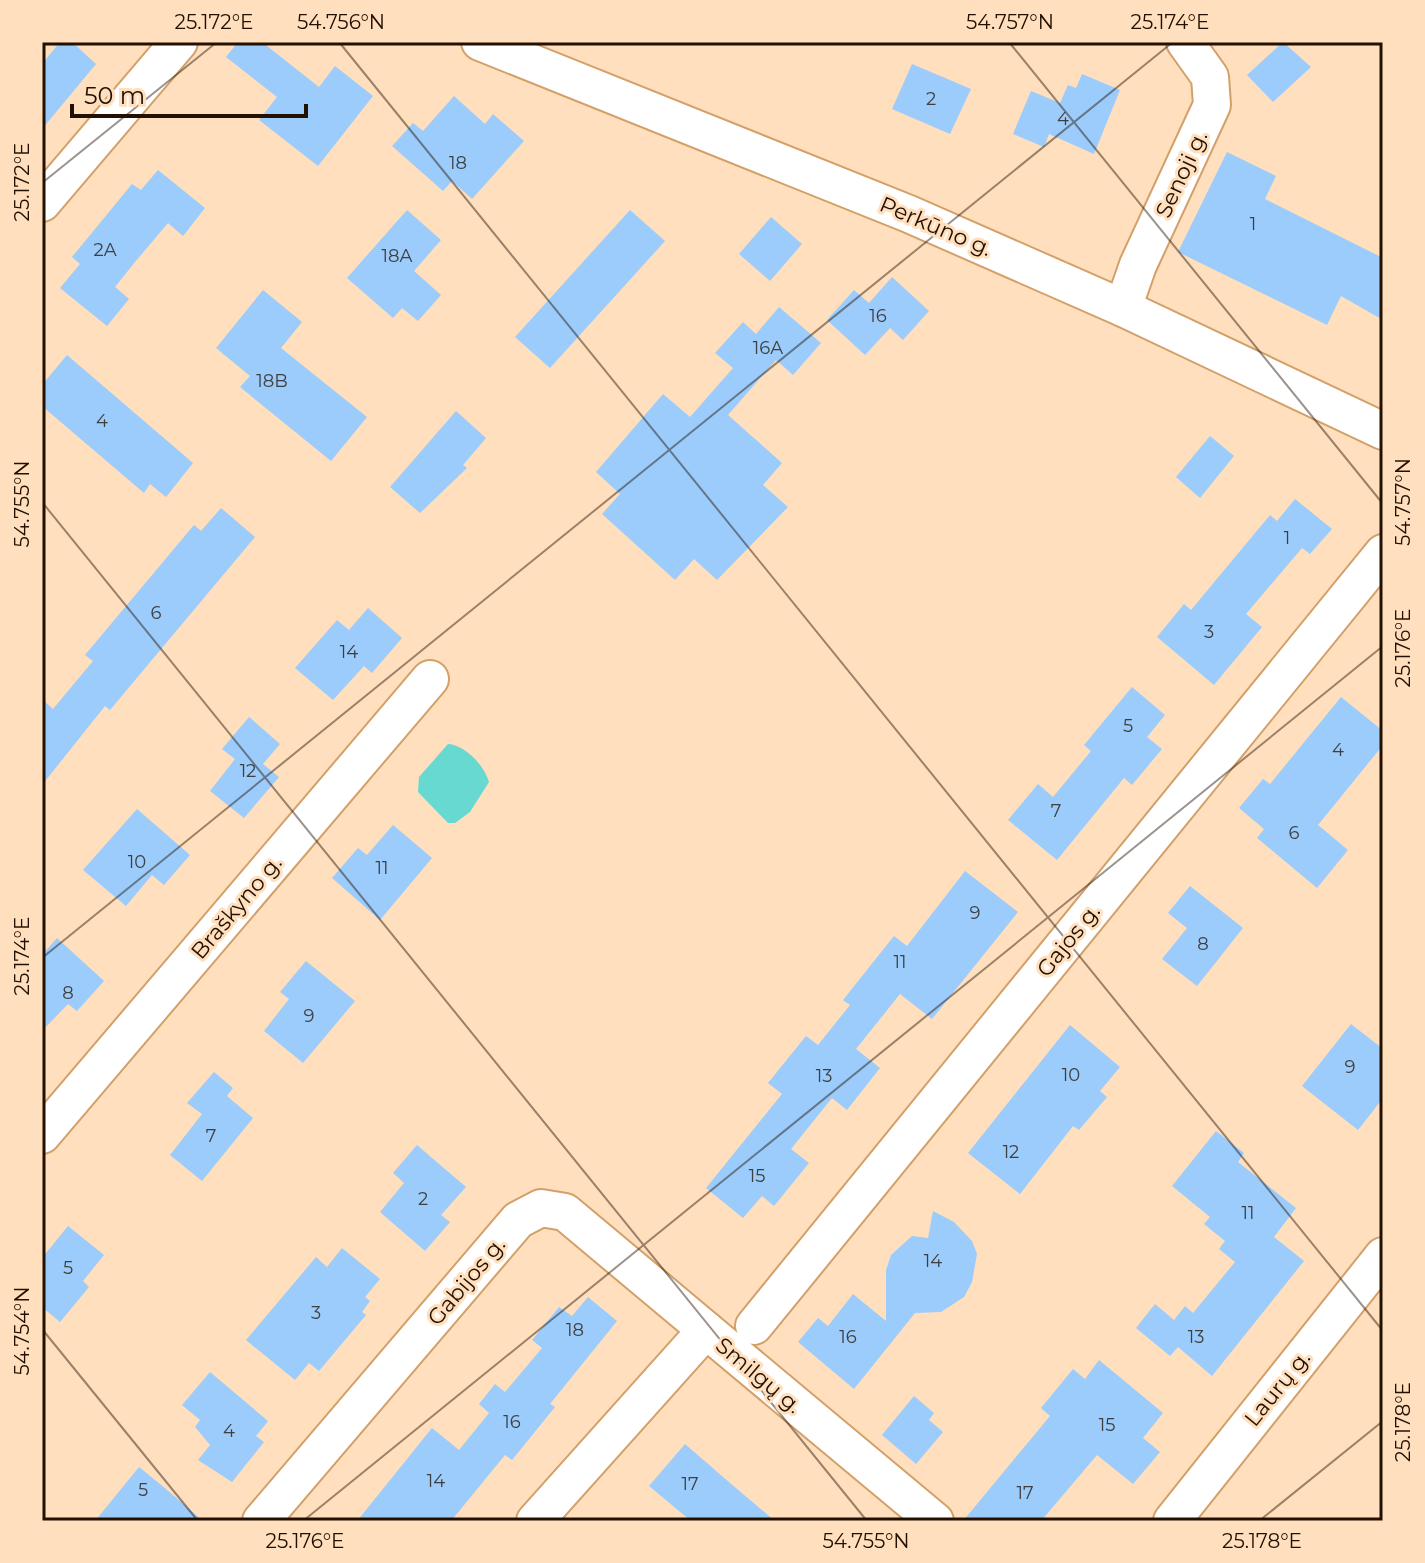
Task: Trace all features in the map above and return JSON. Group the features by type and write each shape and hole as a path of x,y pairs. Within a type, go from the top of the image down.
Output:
{"street":[{"path":"42,203 179,42"},
{"name":"Perkūno g.","path":"480,42 909,214 1123,308 1383,431"},
{"name":"Senoji g.","path":"1123,308 1138,265 1212,105 1210,77 1185,42"},
{"name":"Gajos g.","path":"754,1326 1383,553"},
{"name":"Braškyno g.","path":"42,1135 430,679"},
{"name":"Gabijos g.","path":"261,1521 518,1220 541,1208 565,1212 706,1330"},
{"name":"Laurų g.","path":"1172,1521 1383,1256"},
{"name":"Smilgų g.","path":"535,1521 706,1330 935,1521"}],"water":[{"path":"448,744 461,748 473,757 489,782 470,812 455,823 448,823 418,792 419,777"}],"building":[{"path":"60,42 72,42 96,64 42,129 42,64"},
{"path":"238,42 262,42 319,87 335,66 373,96 318,166 259,120 277,97 226,57"},
{"path":"1283,42 1311,67 1273,102 1247,75"},
{"path":"912,64 971,89 950,134 892,109"},
{"path":"1082,74 1120,90 1094,154 1049,134 1044,147 1013,134 1031,91 1060,103 1068,85 1076,88"},
{"path":"454,96 485,124 493,114 524,141 472,199 452,181 443,191 392,146 413,123 423,131"},
{"path":"1227,152 1276,176 1265,199 1383,258 1383,320 1341,296 1327,325 1178,252"},
{"path":"158,170 205,208 183,236 168,223 135,262 115,287 129,299 107,326 60,288 80,264 72,257 132,184 141,190"},
{"path":"407,210 441,240 414,271 441,295 418,321 402,308 393,318 347,278"},
{"path":"630,210 665,241 550,368 515,337"},
{"path":"771,217 802,244 770,281 739,254"},
{"path":"892,277 929,311 903,340 890,328 865,355 827,320 854,290 869,303"},
{"path":"263,290 302,322 281,348 367,417 331,461 240,387 250,376 216,348"},
{"path":"779,307 821,343 793,375 776,360 728,415 782,463 763,485 788,507 717,580 694,559 675,580 602,514 620,494 596,472 663,394 690,417 733,368 715,353 743,322 756,334"},
{"path":"67,355 193,463 166,497 150,484 144,493 42,406 42,385"},
{"path":"456,411 486,438 463,465 467,468 420,513 390,487"},
{"path":"1210,436 1234,456 1200,498 1176,477"},
{"path":"1295,499 1332,529 1310,554 1302,548 1246,614 1262,627 1214,685 1157,637 1184,604 1191,610 1270,515 1277,521"},
{"path":"221,508 255,537 110,710 105,706 42,785 42,699 53,709 93,661 85,655 194,525 201,531"},
{"path":"368,608 402,638 372,673 364,666 333,700 295,668 337,620 349,630"},
{"path":"1132,687 1165,715 1147,737 1162,749 1132,785 1124,778 1057,860 1008,820 1038,784 1053,797 1091,751 1084,745"},
{"path":"1341,697 1383,731 1383,745 1318,825 1348,850 1317,888 1257,838 1264,829 1239,808 1263,779 1270,784"},
{"path":"249,717 280,744 263,764 279,777 244,818 210,791 235,759 222,749"},
{"path":"137,809 190,855 164,885 152,875 126,906 83,870"},
{"path":"393,825 432,858 380,920 332,878 358,848 367,855"},
{"path":"965,871 1018,912 932,1019 900,994 856,1049 880,1068 847,1110 832,1098 791,1149 809,1163 774,1206 762,1196 743,1218 706,1188 782,1094 768,1083 806,1036 818,1045 850,1005 843,1000 894,936 907,946"},
{"path":"1190,886 1243,928 1197,986 1162,959 1187,928 1168,913"},
{"path":"57,938 104,981 77,1011 68,1004 42,1031 42,955"},
{"path":"306,961 355,1001 303,1063 264,1031 289,999 280,992"},
{"path":"1351,1024 1383,1049 1383,1098 1358,1130 1302,1086"},
{"path":"1070,1025 1120,1067 1100,1091 1107,1097 1079,1130 1073,1126 1020,1194 968,1153"},
{"path":"214,1072 233,1088 227,1096 253,1118 202,1181 170,1155 202,1114 187,1103"},
{"path":"1216,1131 1244,1153 1238,1162 1296,1208 1274,1237 1304,1261 1212,1376 1178,1347 1170,1356 1136,1328 1155,1304 1174,1320 1185,1306 1193,1313 1235,1262 1219,1249 1225,1241 1204,1224 1210,1217 1172,1186"},
{"path":"417,1145 466,1187 441,1215 450,1222 425,1251 380,1212 404,1183 393,1173"},
{"path":"933,1211 954,1222 972,1241 977,1254 972,1282 964,1297 941,1312 915,1313 854,1389 798,1342 818,1318 828,1326 853,1294 886,1321 886,1270 891,1255 912,1236 928,1238"},
{"path":"68,1226 104,1255 83,1281 89,1287 60,1322 42,1307 42,1258"},
{"path":"342,1248 380,1279 365,1297 370,1301 362,1312 366,1315 319,1371 309,1363 295,1380 246,1340 316,1257 327,1267"},
{"path":"588,1297 617,1321 550,1404 555,1407 512,1460 505,1455 451,1521 357,1521 432,1428 459,1450 489,1413 479,1404 495,1384 505,1392 542,1348 532,1340 559,1307 572,1316"},
{"path":"1099,1360 1163,1413 1143,1438 1160,1452 1133,1484 1097,1455 1041,1521 963,1521 1050,1416 1041,1408 1073,1369 1085,1379"},
{"path":"210,1372 268,1421 256,1436 264,1442 232,1482 198,1460 210,1445 195,1427 200,1420 182,1405"},
{"path":"914,1396 934,1413 929,1420 943,1432 916,1464 882,1435"},
{"path":"685,1444 775,1521 691,1521 649,1486"},
{"path":"139,1467 166,1489 203,1521 95,1521"}]}
